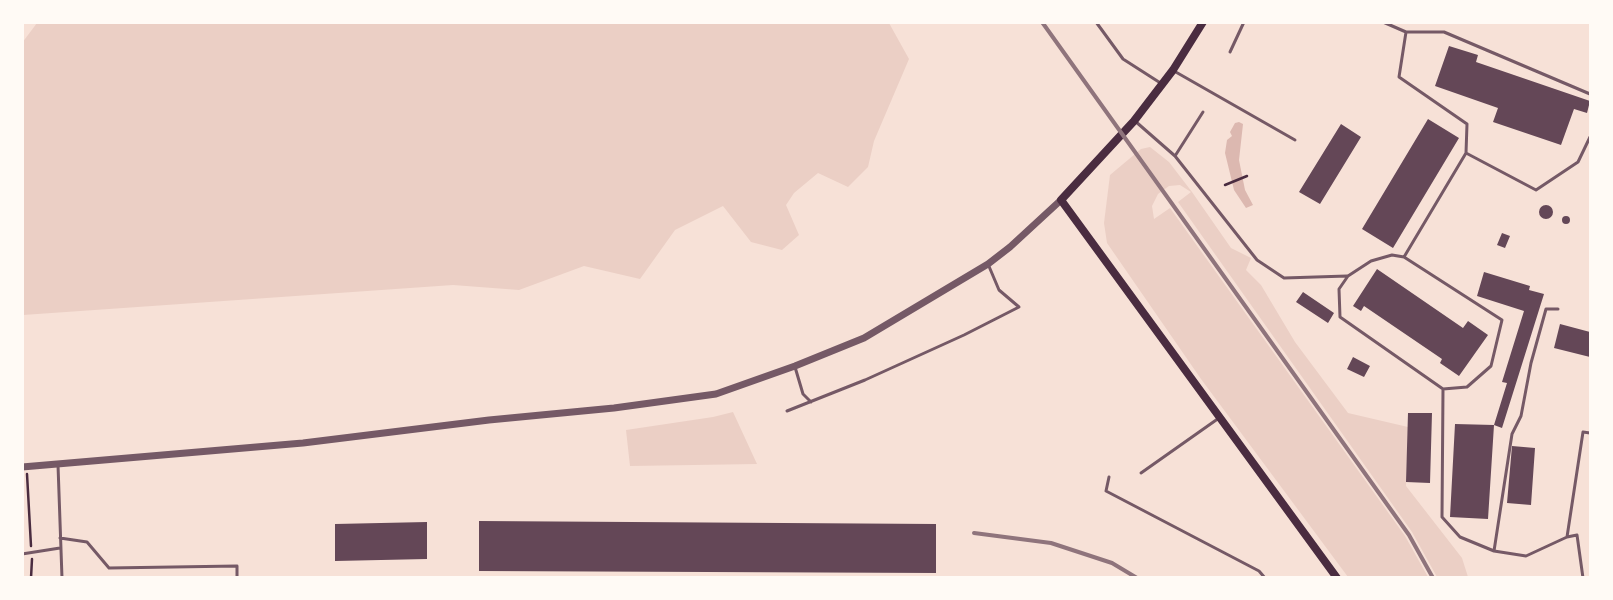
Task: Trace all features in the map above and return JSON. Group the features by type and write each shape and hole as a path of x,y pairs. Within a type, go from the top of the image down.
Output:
{"main road":[{"path":"1203,22 1173,70 1134,121 1061,200 1338,578"}],"street":[{"path":"25,467 304,443 479,421 614,408 716,394 795,366 864,338 988,264 1010,247 1061,200"}],"lane":[{"path":"1096,22 1123,59 1162,84"},
{"path":"1230,52 1244,22"},
{"path":"1382,22 1406,32 1444,32 1590,94"},
{"path":"1404,257 1466,154 1468,124 1399,77 1406,32"},
{"path":"1173,70 1295,140"},
{"path":"1175,156 1203,112"},
{"path":"1134,121 1175,156 1257,260 1284,278 1348,276"},
{"path":"1466,154 1536,190 1578,162 1590,137"},
{"path":"1392,255 1404,257 1502,320 1490,366 1467,388 1443,388 1340,317 1339,288 1348,276 1371,261 1392,255"},
{"path":"787,411 864,380 964,335 1019,307 999,290 988,264"},
{"path":"1494,550 1512,434 1521,416 1531,363 1546,309 1558,309"},
{"path":"795,366 803,394 811,402"},
{"path":"1443,388 1442,517 1460,537 1494,550 1526,556 1567,536 1577,535 1583,578"},
{"path":"1141,473 1220,418"},
{"path":"1567,536 1584,432 1590,433"},
{"path":"58,465 62,578"},
{"path":"1109,477 1106,491 1259,571 1265,578"},
{"path":"60,538 87,542 108,568 237,566 237,578"},
{"path":"22,554 32,554 60,548"}],"path":[{"path":"1225,185 1247,176"},
{"path":"25,467 32,554 31,578"}],"shaded area":[{"path":"37,23 889,23 909,59 874,141 868,167 848,187 818,173 794,193 786,205 799,235 782,250 751,242 723,206 675,230 640,279 584,266 519,290 453,285 23,315 22,43"},
{"path":"1235,123 1243,124 1239,160 1245,190 1253,205 1246,208 1234,190 1225,153 1227,140 1232,136 1230,132"},
{"path":"1150,147 1169,162 1192,192 1231,248 1251,258 1246,270 1261,285 1295,342 1348,413 1408,427 1406,486 1462,558 1468,577 1437,577 1412,532 1178,202 1191,192 1180,185 1169,186 1158,194 1152,206 1154,219 1170,208 1405,536 1428,577 1348,577 1201,379 1107,243 1104,223 1110,175 1141,149"},
{"path":"733,412 757,464 630,466 626,430 713,417"}],"building":[{"path":"1449,46 1478,55 1476,62 1590,101 1587,113 1574,109 1561,145 1493,122 1498,108 1435,86"},
{"path":"1428,119 1459,138 1393,248 1362,229"},
{"path":"1341,124 1361,137 1320,204 1299,192"},
{"path":"1546,205 1551,207 1553,212 1551,217 1546,219 1541,217 1539,212 1541,207"},
{"path":"1566,216 1570,220 1566,224 1562,220"},
{"path":"1502,233 1510,236 1505,248 1497,245"},
{"path":"1377,269 1463,328 1468,321 1488,335 1459,376 1440,363 1442,359 1364,306 1361,311 1353,306"},
{"path":"1484,272 1530,286 1529,290 1544,294 1502,428 1494,425 1507,383 1502,382 1524,311 1477,296"},
{"path":"1303,292 1334,313 1328,323 1296,302"},
{"path":"1560,324 1590,332 1590,357 1554,348"},
{"path":"1353,357 1370,366 1364,377 1347,369"},
{"path":"1408,413 1432,413 1430,483 1406,482"},
{"path":"1455,424 1494,425 1488,519 1450,517"},
{"path":"1512,446 1535,448 1531,505 1507,503"},
{"path":"479,521 936,524 936,573 479,571"},
{"path":"427,522 427,559 335,561 335,524"}],"railway":[{"path":"1042,22 1409,535 1433,578"},
{"path":"974,533 1051,543 1112,563 1137,578"}]}
